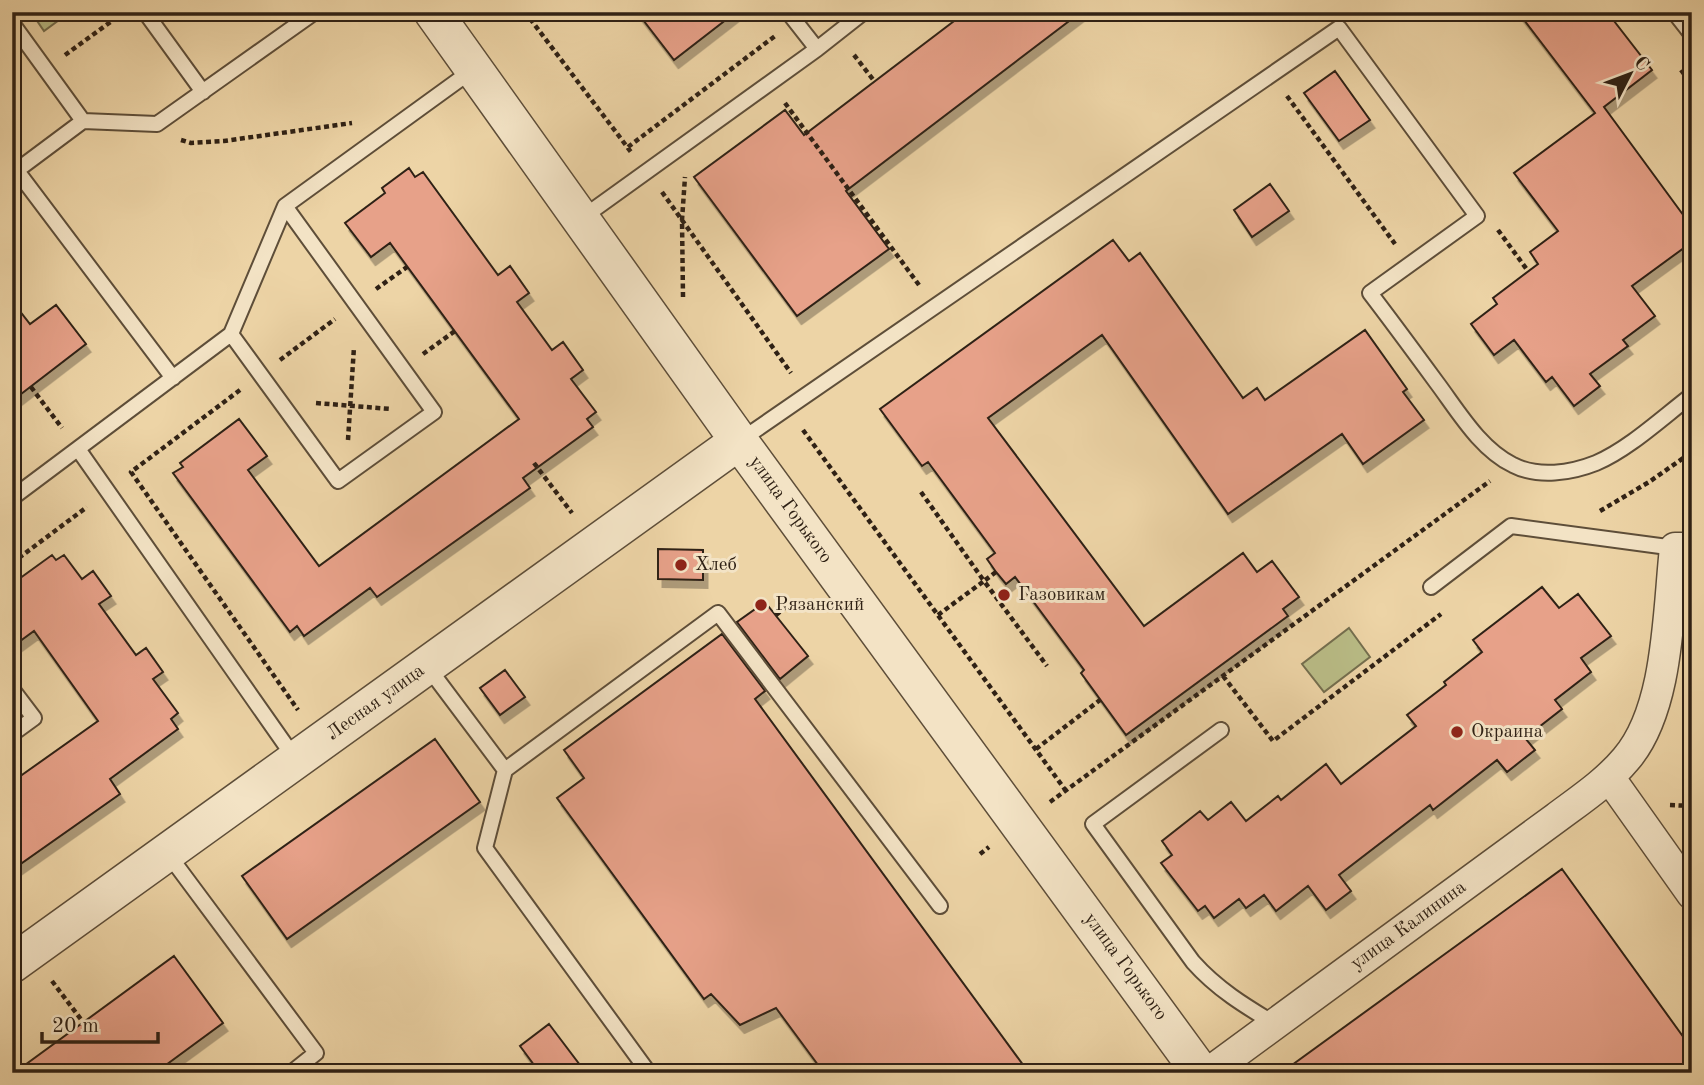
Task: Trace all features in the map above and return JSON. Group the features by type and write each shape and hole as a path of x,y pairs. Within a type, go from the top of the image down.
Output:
{"street":[{"name":"улица Горького","path":"433,12 740,441 1201,1073"},
{"name":"Лесная улица","path":"29,969 167,853 740,441"},
{"name":"улица Калинина","path":"1208,1073 1556,818 1609,777 1627,759 1642,735 1654,705 1683,548"},
{"path":"1609,777 1692,894"}],"lane":[{"path":"145,12 203,92"},
{"path":"173,379 14,172 83,121 157,124 315,12"},
{"path":"581,219 817,49 864,12"},
{"path":"1674,12 1692,35"},
{"path":"792,17 817,49"},
{"path":"12,23 83,121"},
{"path":"740,441 1339,28 1478,216 1370,293 1468,424 1492,451 1512,465 1528,471 1571,471 1597,463 1625,446 1692,395"},
{"path":"12,498 231,334 285,206 474,69"},
{"path":"231,334 338,481 434,412 285,206"},
{"path":"78,449 296,760"},
{"path":"1431,586 1511,526 1683,548"},
{"path":"649,1073 485,848 505,770 718,613 940,906"},
{"path":"427,666 505,770"},
{"path":"12,689 34,718 12,734"},
{"path":"1221,730 1093,824 1207,978 1275,1024"},
{"path":"167,853 316,1054 290,1073"}],"path":[{"path":"45,69 124,12"},
{"path":"525,12 647,172 822,416 802,431 1066,791"},
{"path":"628,147 792,17"},
{"path":"837,33 875,82"},
{"path":"1681,70 1692,85"},
{"path":"770,82 934,307"},
{"path":"1283,92 1410,264"},
{"path":"157,124 176,139 191,144 284,134 412,114"},
{"path":"676,352 684,309 682,220 685,165"},
{"path":"1492,221 1528,271"},
{"path":"1685,247 1692,256"},
{"path":"298,710 131,472 407,267"},
{"path":"346,475 356,304"},
{"path":"403,369 455,331"},
{"path":"31,387 78,449"},
{"path":"280,401 434,412"},
{"path":"1554,532 1649,482 1692,452"},
{"path":"534,463 572,513"},
{"path":"921,492 1047,666"},
{"path":"12,563 89,506"},
{"path":"1599,510 1612,512"},
{"path":"938,615 996,572"},
{"path":"776,615 787,606"},
{"path":"1223,676 1273,741 1450,607"},
{"path":"1036,749 1100,700"},
{"path":"29,969 83,1022"}],"green space":[{"path":"31,12 70,12 44,31"},
{"path":"1349,628 1370,657 1324,692 1302,664"}],"building":[{"path":"637,12 736,12 674,60"},
{"path":"966,12 1081,12 846,191 889,249 797,316 694,177 785,110 804,135"},
{"path":"1518,12 1607,12 1652,70 1604,107 1692,227 1692,242 1632,286 1655,316 1623,340 1628,346 1590,374 1600,386 1574,406 1552,377 1546,382 1514,340 1494,355 1471,324 1497,304 1493,298 1538,264 1530,252 1558,231 1514,173 1595,113"},
{"path":"1335,71 1370,120 1339,141 1304,93"},
{"path":"409,168 415,177 423,172 498,275 510,266 529,293 517,302 552,350 563,342 583,370 571,379 596,412 587,419 593,427 523,478 530,488 377,597 370,588 304,636 297,626 290,632 173,473 183,467 180,463 239,419 267,456 248,470 319,566 519,419 390,243 371,257 345,223 385,193 382,188"},
{"path":"1270,184 1289,211 1252,237 1234,210"},
{"path":"1113,240 1129,261 1140,253 1243,398 1257,388 1265,400 1365,330 1407,389 1403,392 1424,420 1363,464 1342,434 1228,514 1102,335 988,418 1144,626 1243,553 1257,572 1272,561 1299,597 1283,609 1288,616 1126,735 1081,673 1084,670 1015,577 1006,584 996,572 987,559 995,553 928,462 922,466 880,409"},
{"path":"12,301 30,324 56,305 86,344 12,401"},
{"name":"Хлеб","path":"658,549 703,550 703,580 658,579"},
{"path":"52,555 56,560 64,555 82,579 93,571 111,596 99,604 136,655 146,648 163,672 153,679 178,713 171,719 178,729 110,779 120,794 12,870 12,782 98,721 34,631 12,647 12,584"},
{"path":"1542,587 1559,608 1578,594 1611,636 1581,658 1591,672 1555,700 1562,709 1525,738 1535,750 1507,772 1497,760 1433,810 1430,805 1339,875 1351,891 1326,910 1308,886 1276,911 1264,895 1246,908 1239,899 1214,918 1205,906 1198,911 1161,863 1172,855 1162,841 1200,811 1208,820 1231,802 1246,821 1278,796 1281,800 1326,764 1341,784 1416,726 1407,715 1446,685 1444,682 1482,652 1473,640"},
{"path":"765,602 808,656 780,679 737,622"},
{"path":"722,634 765,691 755,699 1029,1073 824,1073 776,1008 740,1025 711,994 704,999 557,798 584,778 564,750"},
{"path":"505,670 525,697 500,715 480,688"},
{"path":"435,739 480,802 287,939 242,876"},
{"path":"1562,869 1692,1049 1692,1073 1281,1073"},
{"path":"174,956 223,1023 155,1073 14,1073"},
{"path":"549,1024 586,1073 540,1073 520,1046"}],"place":[{"name":"Хлеб","path":"681,565"},
{"name":"Газовикам","path":"1004,595"},
{"name":"Рязанский","path":"761,605"},
{"name":"Окраина","path":"1457,732"}]}
